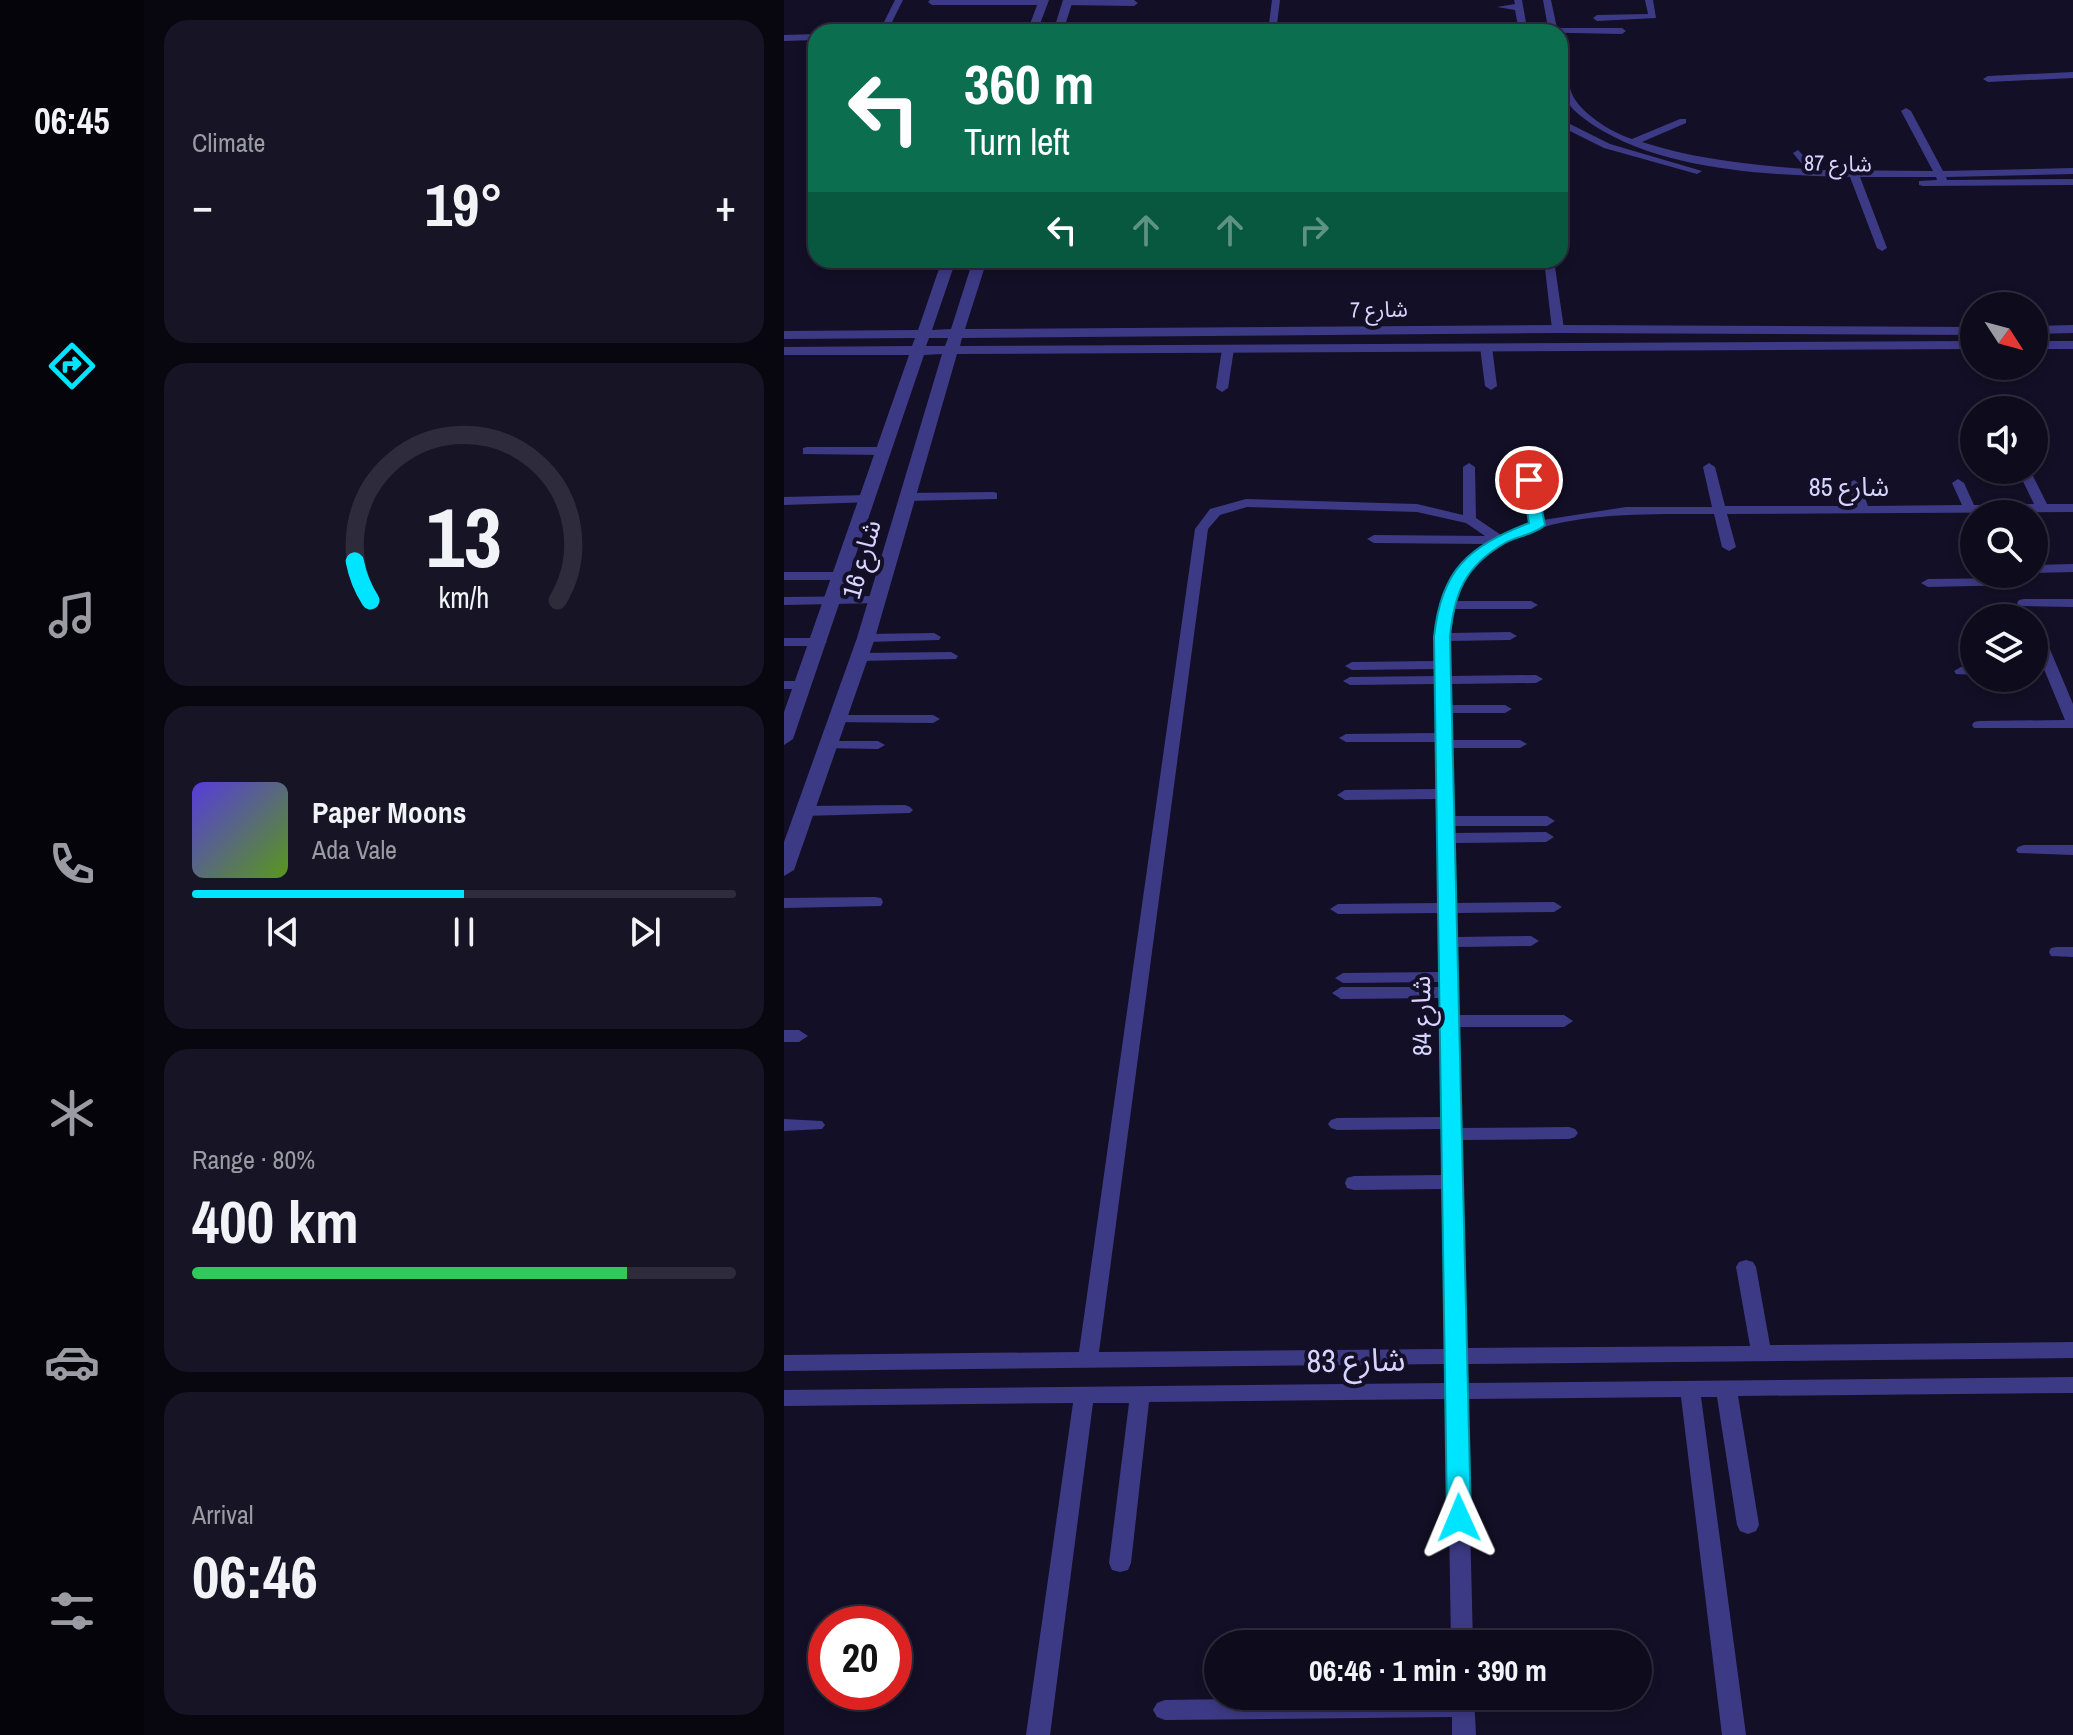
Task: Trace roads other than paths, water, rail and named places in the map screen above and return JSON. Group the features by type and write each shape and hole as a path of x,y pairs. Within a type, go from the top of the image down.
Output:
{"street":[{"path":"1035,24 1043,1"},
{"path":"1061,24 1068,2"},
{"name":"شارع 16","path":"785,733 843,576 946,268"},
{"name":"شارع 16","path":"784,870 796,822 866,638 925,431 977,268"},
{"name":"شارع 7","path":"952,343 1558,329 1960,331"},
{"path":"2048,330 2073,329"},
{"name":"شارع 7","path":"784,335 922,343 1228,349 1960,345"},
{"name":"شارع 7","path":"784,351 922,343"},
{"path":"2048,345 2073,345"},
{"path":"890,431 925,431"}],"lane":[{"path":"887,24 899,0"},
{"path":"1273,24 1276,0"},
{"path":"1547,0 1551,24"},
{"path":"1597,18 1653,16 1649,0"},
{"path":"932,2 1043,1"},
{"path":"1068,2 1134,3"},
{"path":"1501,7 1519,4 1522,24"},
{"path":"995,18 1029,24"},
{"path":"1568,31 1622,31"},
{"path":"784,38 808,37"},
{"path":"1988,79 2073,75"},
{"name":"شارع 87","path":"1568,97 1577,110 1592,122 1629,140 1716,164 1944,183 2073,182"},
{"path":"1906,111 1944,183"},
{"path":"1629,140 1683,121"},
{"name":"شارع 87","path":"1568,126 1607,146 1662,163 1713,174 1799,183 1908,172 2021,168 2067,171"},
{"path":"1798,153 1814,173"},
{"path":"1904,159 1908,172"},
{"path":"2054,161 2067,171"},
{"path":"2021,168 2022,183"},
{"path":"1856,178 1882,248"},
{"path":"1550,268 1558,329"},
{"path":"1486,347 1491,386"},
{"path":"1222,388 1228,349"},
{"path":"807,451 883,451"},
{"path":"1469,467 1470,520"},
{"path":"1709,467 1729,547"},
{"path":"1529,480 1537,525"},
{"path":"1958,483 1966,500"},
{"path":"1854,484 1863,510"},
{"path":"906,497 993,496"},
{"path":"784,501 868,499"},
{"path":"1088,1360 1202,529 1215,512 1246,503 1417,508 1470,520 1500,540"},
{"name":"شارع 85","path":"2048,508 2073,508"},
{"name":"شارع 85","path":"1626,511 1960,509"},
{"name":"شارع 84","path":"1462,1630 1443,709 1445,605 1453,586 1471,561 1500,540 1537,525 1580,515 1626,511"},
{"path":"1374,539 1500,540"},
{"path":"2048,569 2073,568"},
{"path":"784,576 843,576"},
{"path":"1928,583 1960,581"},
{"path":"2018,588 2024,603 2073,603"},
{"path":"784,601 877,600"},
{"path":"1445,605 1531,605"},
{"path":"1442,637 1510,636"},
{"path":"866,638 934,637"},
{"path":"784,642 820,642"},
{"path":"859,657 951,656"},
{"path":"1979,725 2073,723 2068,696 2048,663"},
{"path":"1351,673 1443,673 1536,679"},
{"path":"784,685 804,685"},
{"path":"1443,709 1505,709"},
{"path":"837,719 933,719"},
{"path":"1346,738 1520,744"},
{"path":"827,745 878,745"},
{"path":"1345,795 1445,794"},
{"path":"796,822 905,810"},
{"path":"1446,830 1546,829"},
{"path":"2024,850 2073,850"},
{"path":"784,903 875,902"},
{"path":"1338,909 1554,907"},
{"path":"1448,942 1531,941"},
{"path":"1342,986 1449,985"},
{"path":"1450,1021 1564,1021"},
{"path":"1337,1124 1569,1133"},
{"path":"784,1125 816,1125"},
{"path":"1354,1183 1452,1182"},
{"path":"1746,1267 1761,1353"},
{"name":"شارع 83","path":"784,1363 2073,1350"},
{"name":"شارع 83","path":"784,1398 2073,1385"},
{"path":"1690,1389 1734,1735"},
{"path":"1726,1389 1748,1525"},
{"path":"1120,1563 1140,1394"},
{"path":"1038,1735 1084,1395"},
{"path":"1165,1710 1204,1709"},
{"path":"1463,1710 1464,1735"}]}
